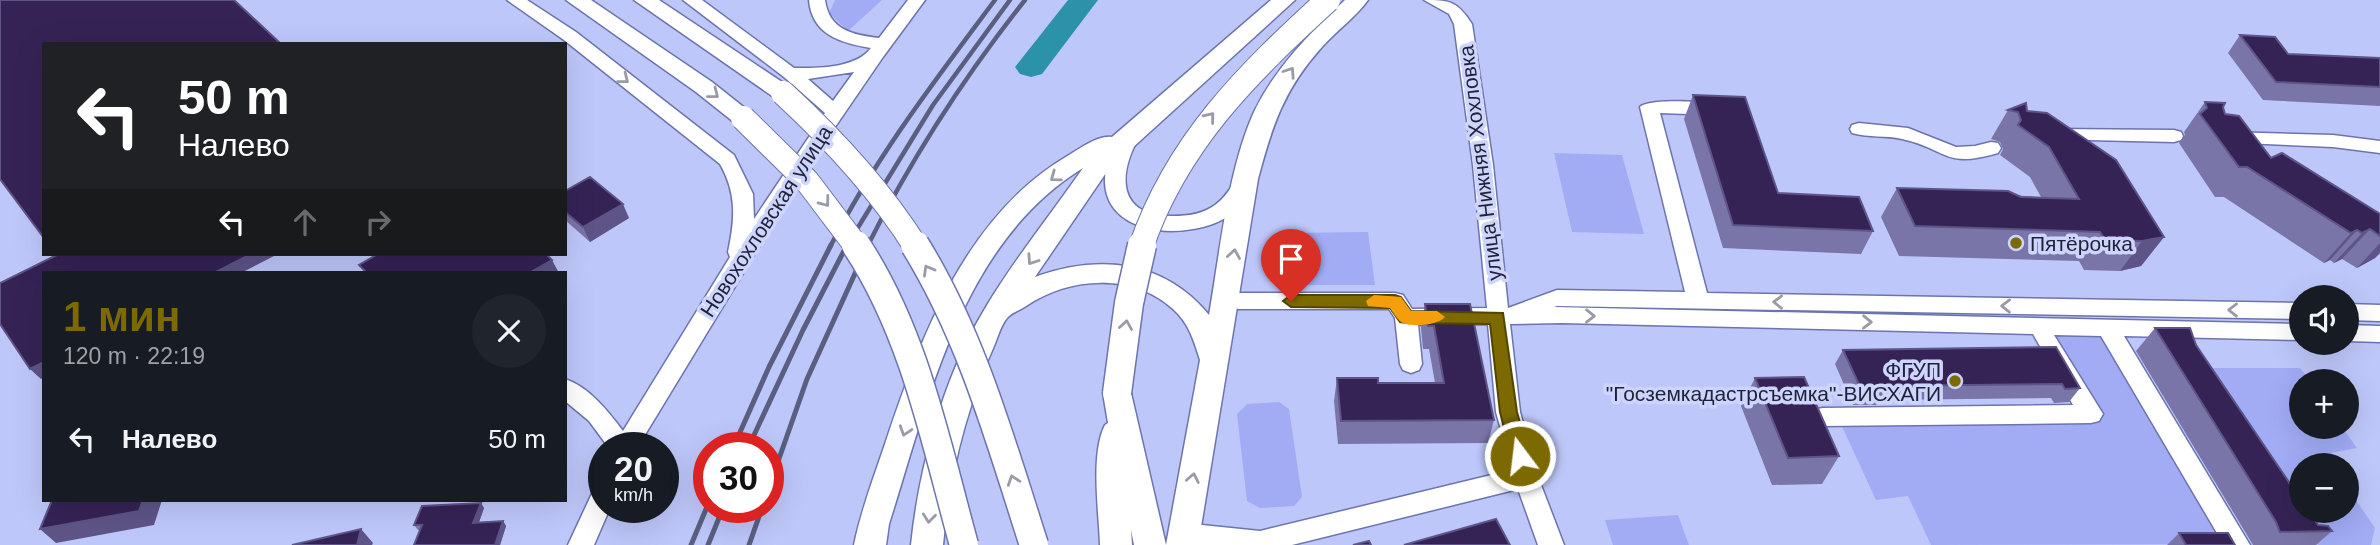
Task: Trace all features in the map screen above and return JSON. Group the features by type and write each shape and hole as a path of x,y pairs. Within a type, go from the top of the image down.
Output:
{"main road":[{"path":"577,0 704,87 743,118 780,149 821,195 849,236 888,304 916,375 964,545"},
{"path":"645,0 783,93 818,125 861,172 901,223 936,285 970,355 1034,545"},
{"path":"927,545 932,493 964,381 993,318 1099,164 1134,130 1284,0"},
{"path":"1116,545 1112,480 1117,393 1125,327 1141,247 1169,180 1204,124 1246,74 1328,0"},
{"path":"1182,540 1246,179 1259,131 1274,95 1300,57 1357,0"},
{"path":"870,545 874,524 936,339 974,269 1000,230 1032,193 1072,164 1134,130"},
{"path":"993,318 1016,298 1066,277 1104,274 1142,279 1182,298 1199,317 1210,336 1215,364"},
{"path":"1117,393 1150,545"}],"street":[{"path":"515,0 570,36 727,160 740,180 745,196 746,214 735,264"},
{"path":"691,0 790,73 835,112"},
{"path":"817,0 820,20 830,29 853,40 886,44"},
{"name":"Новохохловская улица","path":"634,432 735,264 835,112 917,0"},
{"name":"улица Нижняя Хохловка","path":"1432,0 1455,11 1463,24 1483,165 1508,412 1526,477 1551,545"},
{"path":"790,73 811,75 833,72 873,59"},
{"path":"1698,300 1649,107 1735,109"},
{"path":"1859,129 1909,134 1943,150 1968,156 1991,148"},
{"path":"1134,130 1118,157 1116,190 1124,207 1138,216 1172,225 1206,218 1220,212 1232,202 1246,179"},
{"path":"2032,135 2174,136"},
{"path":"2212,138 2333,141 2380,147"},
{"path":"1498,318 1557,298 2289,311"},
{"path":"1239,301 1395,302 1406,317 1411,364"},
{"path":"2359,312 2380,313"},
{"path":"1406,317 1498,318 1561,315 2289,332"},
{"path":"2108,328 2238,545"},
{"path":"2359,333 2380,334"},
{"path":"1822,417 2091,414 2043,335"},
{"path":"567,390 597,414 611,432"},
{"path":"1182,540 1260,542 1526,477"},
{"path":"581,545 591,523"}],"shaded area":[{"path":"835,0 882,0 848,31 829,13"},
{"path":"1554,153 1622,155 1644,234 1572,232"},
{"path":"1368,232 1375,285 1296,285 1292,233"},
{"path":"2052,335 2104,335 2182,460 2172,460 2225,544 1931,545 1908,496 1876,500 1839,420 1890,409 2045,404 2057,421 2100,417"},
{"path":"2201,368 2300,368 2289,369 2289,439 2351,439 2357,448 2330,453 2289,453 2289,501"},
{"path":"1279,402 1289,409 1302,497 1294,506 1260,508 1247,501 1237,414 1247,404"},
{"path":"2359,505 2375,528 2371,545 2318,545 2303,523 2359,523"},
{"path":"1678,515 1689,545 1613,545 1605,520"}],"building":[{"path":"0,0 234,0 279,42 42,42 42,235 0,179"},
{"path":"2240,35 2275,37 2288,54 2380,58 2380,87 2276,82"},
{"path":"1693,95 1745,97 1778,193 1859,197 1873,231 1733,225"},
{"path":"2205,102 2225,103 2225,114 2239,116 2271,158 2282,153 2380,214 2380,236 2370,229 2362,233 2357,230 2351,233 2247,167 2239,167 2200,114 2207,108"},
{"path":"2026,103 2027,111 2047,113 2116,160 2164,237 2142,241 2105,240 2100,232 1915,226 1897,188 2008,191 2021,197 2079,199 2049,147 2018,125 2021,120 2018,112 2008,110"},
{"path":"590,177 623,204 583,227 567,214 567,190"},
{"path":"55,256 247,256 218,271 42,271 42,363 30,369 0,324 0,283"},
{"path":"375,256 548,256 552,260 533,271 365,271 359,265"},
{"path":"1425,304 1470,304 1494,420 1341,421 1337,378 1378,378 1378,383 1444,383 1434,326 1428,326"},
{"path":"2155,328 2190,328 2196,345 2289,482 2289,523 2317,523 2328,526 2332,531 2280,532"},
{"path":"2056,347 2080,388 2065,389 2062,384 1883,386 1885,391 1862,391 1843,350"},
{"path":"1804,377 1839,456 1788,458 1755,378"},
{"path":"51,502 142,502 139,511 40,529"},
{"path":"481,503 473,523 503,521 495,545 414,545 422,525 414,525 422,506"},
{"path":"1496,519 1510,545 1404,545"},
{"path":"361,529 357,545 292,545"},
{"path":"2179,533 2228,533 2235,545 2186,545"},
{"path":"1369,541 1371,545 1353,545"}],"waterway":[{"path":"1031,67 1083,0"}],"railway":[{"path":"830,247 886,151 995,0"},
{"path":"846,247 933,105 1010,0"},
{"path":"868,246 940,119 1025,0"},
{"path":"740,432 769,367 831,245"},
{"path":"755,432 803,330 847,245"},
{"path":"784,444 807,379 868,246"},
{"path":"691,545 700,523"},
{"path":"708,545 717,523"},
{"path":"749,545 757,523"}],"slow traffic":[{"path":"1374,301 1395,302 1406,317 1437,317"}],"place":[{"name":"Пятёрочка","path":"2016,243"},
{"name":"ФГУП \"Госземкадастрсъемка\"-ВИСХАГИ","path":"1955,381"}],"route":[{"path":"1291,301 1395,302 1406,317 1498,318 1508,412 1520,456"}]}
